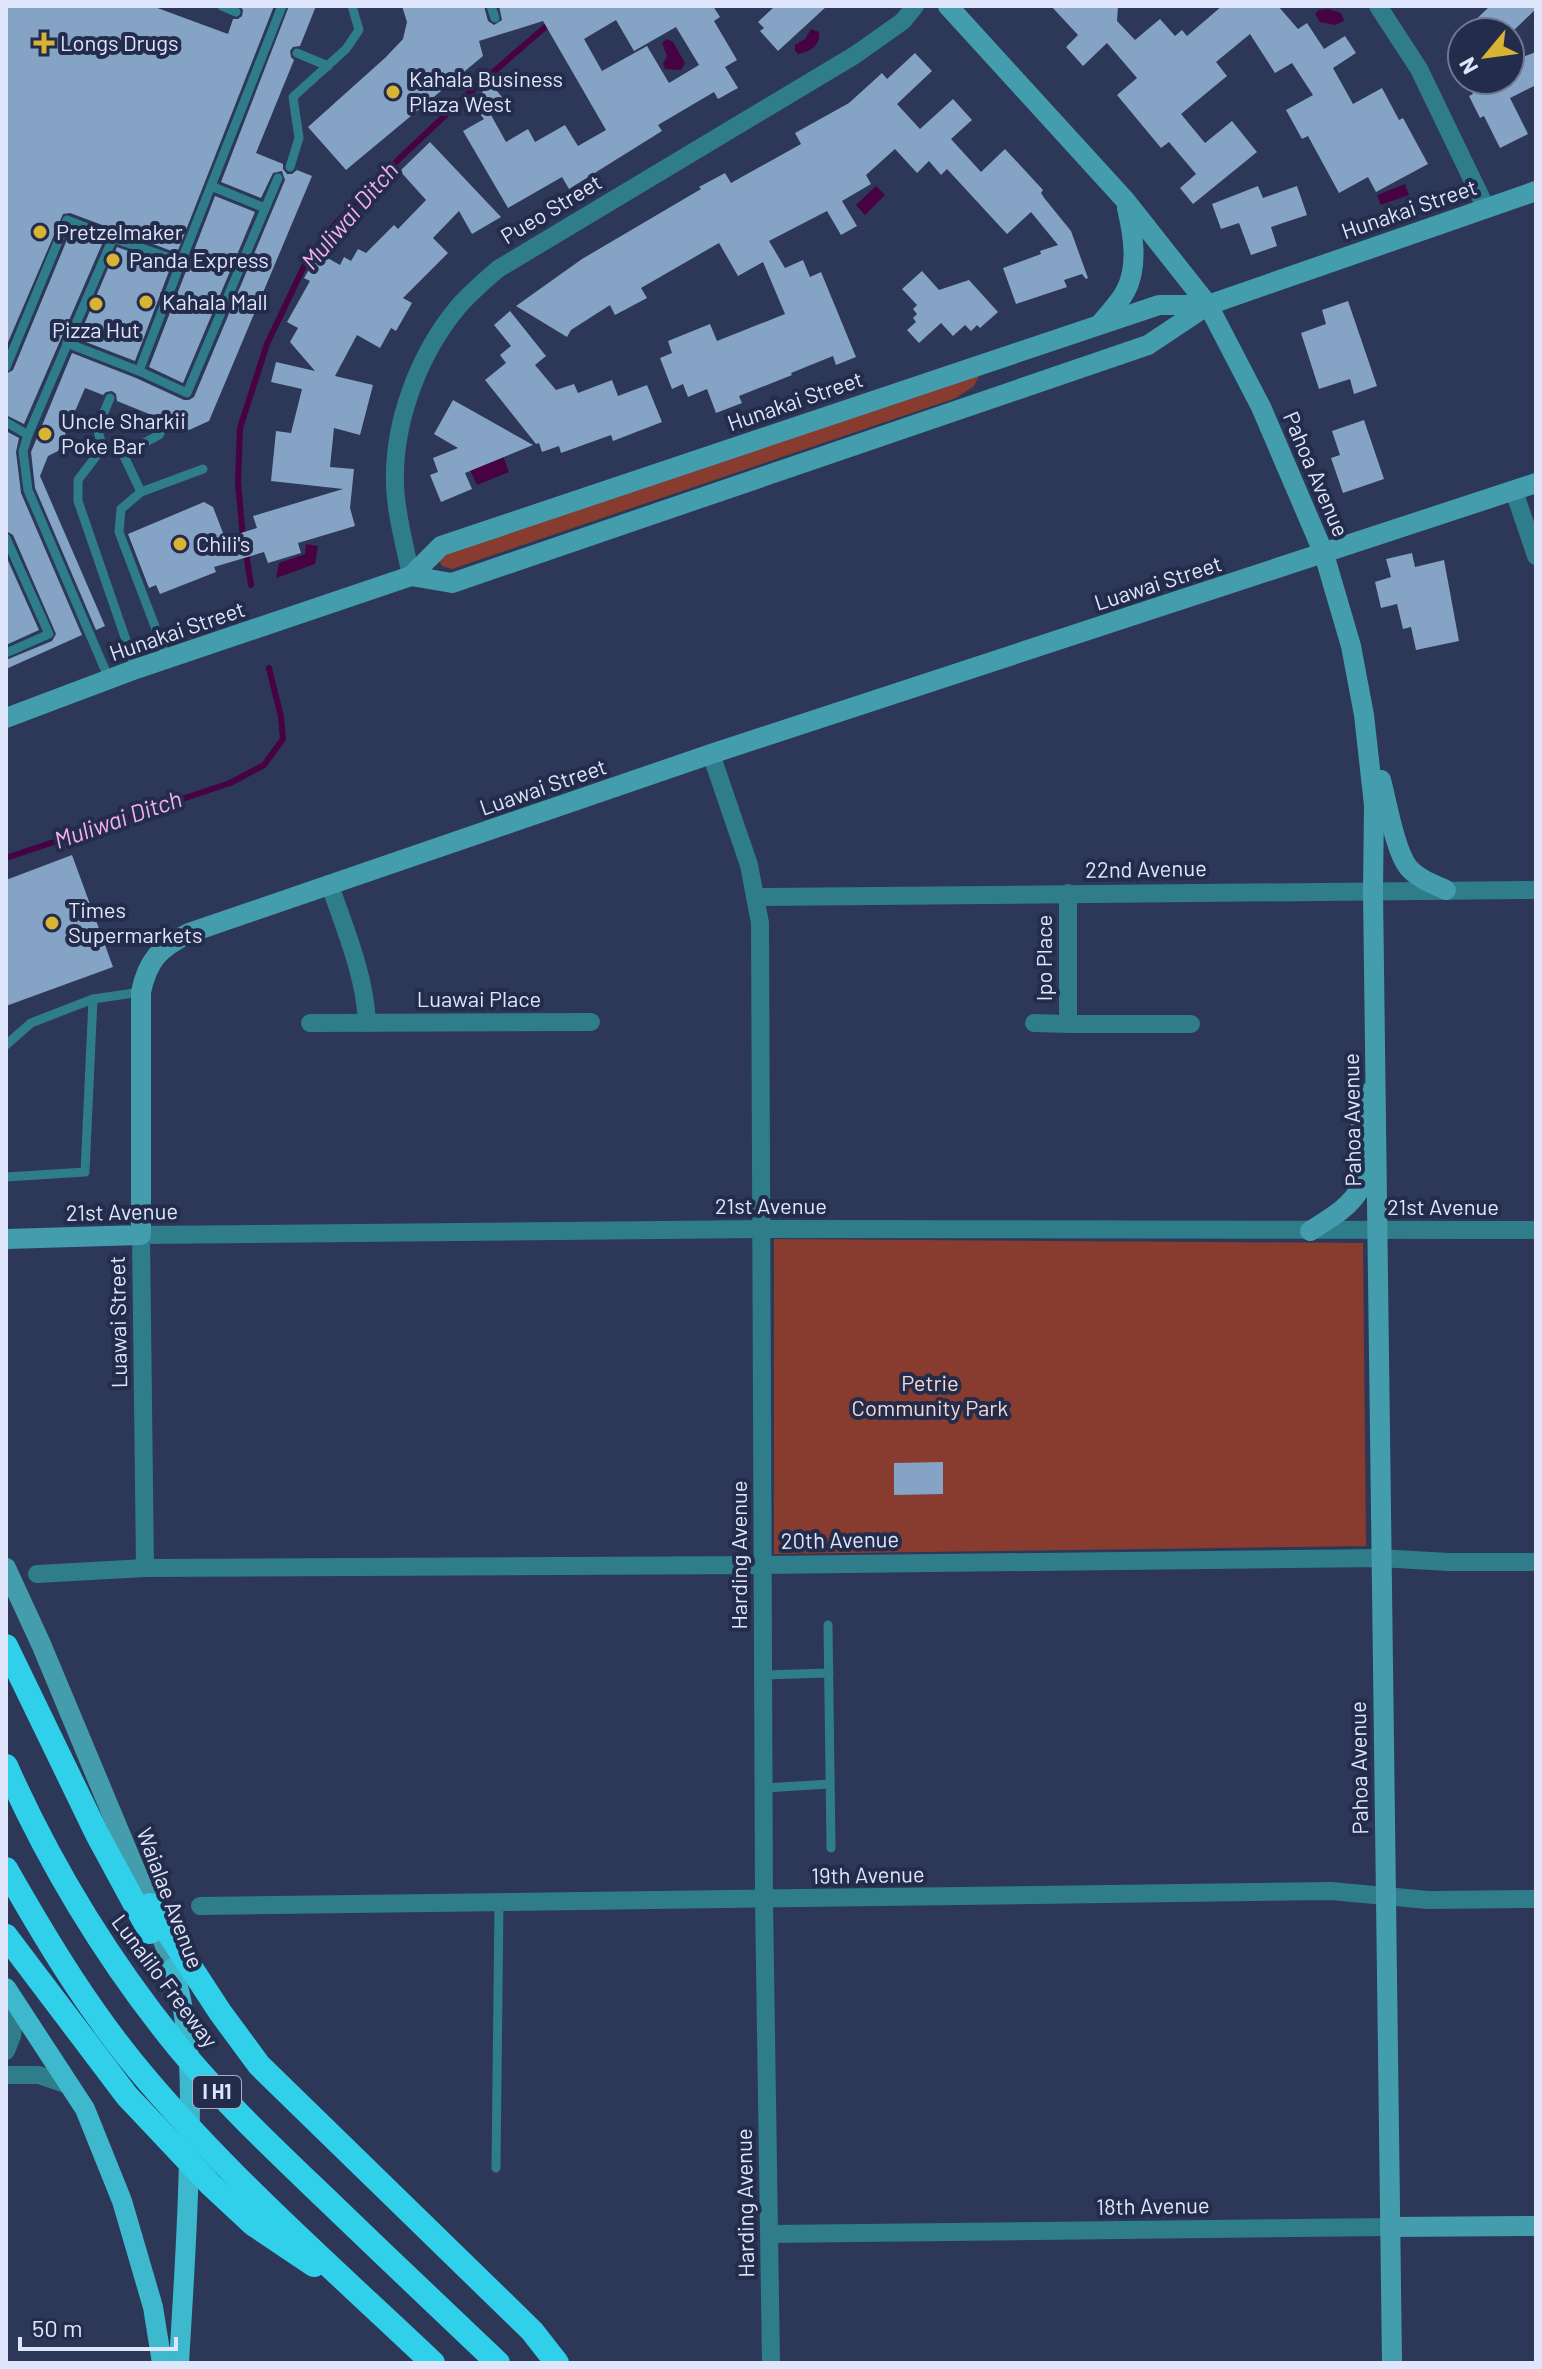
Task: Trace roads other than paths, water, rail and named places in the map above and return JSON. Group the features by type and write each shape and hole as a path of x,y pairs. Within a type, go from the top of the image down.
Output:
{"highway":[{"path":"6,1646 104,1847 177,1980"},
{"name":"Lunalilo Freeway","path":"6,1766 39,1836 104,1948 180,2049 263,2139 498,2363"},
{"name":"I H1","path":"6,1869 68,1973 147,2080 233,2172 433,2363"},
{"path":"150,1905 259,2065 532,2331 557,2363"},
{"path":"6,1936 127,2096 211,2185 253,2224 373,2306"}],"main road":[{"name":"Waialae Avenue","path":"177,1980 187,2030 191,2097 179,2363"},
{"path":"11,1995 85,2109 122,2201 153,2307 162,2363"}],"street":[{"name":"Pueo Street","path":"411,576 395,486 400,428 425,357 458,307 498,269 855,55 903,21 915,6"},
{"name":"Pahoa Avenue","path":"948,6 1125,200 1208,305 1278,442 1324,554 1351,646 1364,715 1374,805 1380,1558 1392,2363"},
{"path":"1378,6 1419,69 1486,208"},
{"name":"Hunakai Street","path":"411,576 452,583 732,488 1148,345 1208,305 1536,191"},
{"path":"1101,323 1125,291 1133,264 1133,233 1125,200"},
{"name":"Hunakai Street","path":"6,718 167,658 411,576 441,546 1101,323 1159,305 1208,305"},
{"name":"Luawai Street","path":"145,1568 141,992 144,975 152,960 174,941 189,933 711,754 1536,483"},
{"path":"1514,491 1536,556"},
{"path":"1364,715 1407,866 1421,878 1446,890"},
{"name":"Harding Avenue","path":"711,754 749,865 760,923 764,1900 771,2363"},
{"path":"330,885 361,976 367,1023"},
{"name":"22nd Avenue","path":"757,897 1536,890"},
{"name":"Ipo Place","path":"1068,893 1068,1024"},
{"name":"Luawai Place","path":"310,1023 591,1022"},
{"name":"Ipo Place","path":"1034,1023 1191,1024"},
{"path":"1310,1231 1343,1209 1361,1187 1361,1122 1376,1073"},
{"name":"21st Avenue","path":"6,1239 762,1229 1536,1230"},
{"name":"20th Avenue","path":"37,1574 145,1568 1380,1558 1536,1562"},
{"name":"Waialae Avenue","path":"6,1568 150,1905 177,1980"},
{"name":"19th Avenue","path":"200,1906 1331,1891 1428,1900 1536,1899"},
{"path":"6,2051 12,2036 11,1995"},
{"path":"6,2075 39,2075 71,2086"},
{"name":"18th Avenue","path":"770,2234 1536,2226"}],"lane":[{"path":"139,371 282,6"},
{"path":"290,167 299,138 293,97 346,49 359,30 352,6"},
{"path":"491,6 495,18"},
{"path":"297,53 328,66"},
{"path":"67,343 187,393 278,178"},
{"path":"211,186 265,208"},
{"path":"6,367 67,220 181,262"},
{"path":"109,679 28,490 23,451 113,238"},
{"path":"103,447 97,429 110,398"},
{"path":"123,454 159,435 166,421"},
{"path":"6,422 28,435"},
{"path":"103,447 123,454 141,492"},
{"path":"103,447 78,480 78,501 136,669"},
{"path":"167,658 119,532 121,509 141,492 203,469"},
{"path":"6,538 49,634 6,653"},
{"path":"6,1045 31,1023 93,999 141,992"},
{"path":"6,1177 85,1172 93,999"},
{"path":"828,1625 831,1848"},
{"path":"764,1675 829,1673"},
{"path":"764,1788 830,1784"},
{"path":"496,2168 499,1903"}],"waterway":[{"name":"Muliwai Ditch","path":"243,538 238,482 240,428 267,344 307,260 336,223 401,157 551,22"},
{"name":"Muliwai Ditch","path":"246,553 251,585"},
{"name":"Muliwai Ditch","path":"6,858 230,783 264,765 283,739 269,668"}],"place":[{"name":"Longs Drugs","path":"44,43"},
{"name":"Kahala Business Plaza West","path":"393,92"},
{"name":"Pretzelmaker","path":"40,232"},
{"name":"Panda Express","path":"113,260"},
{"name":"Kahala Mall","path":"146,302"},
{"name":"Pizza Hut","path":"96,304"},
{"name":"Uncle Sharkii Poke Bar","path":"45,434"},
{"name":"Chili's","path":"180,544"},
{"name":"Times Supermarkets","path":"52,923"}],"park label":[{"name":"Petrie Community Park","path":"930,1396"}]}
